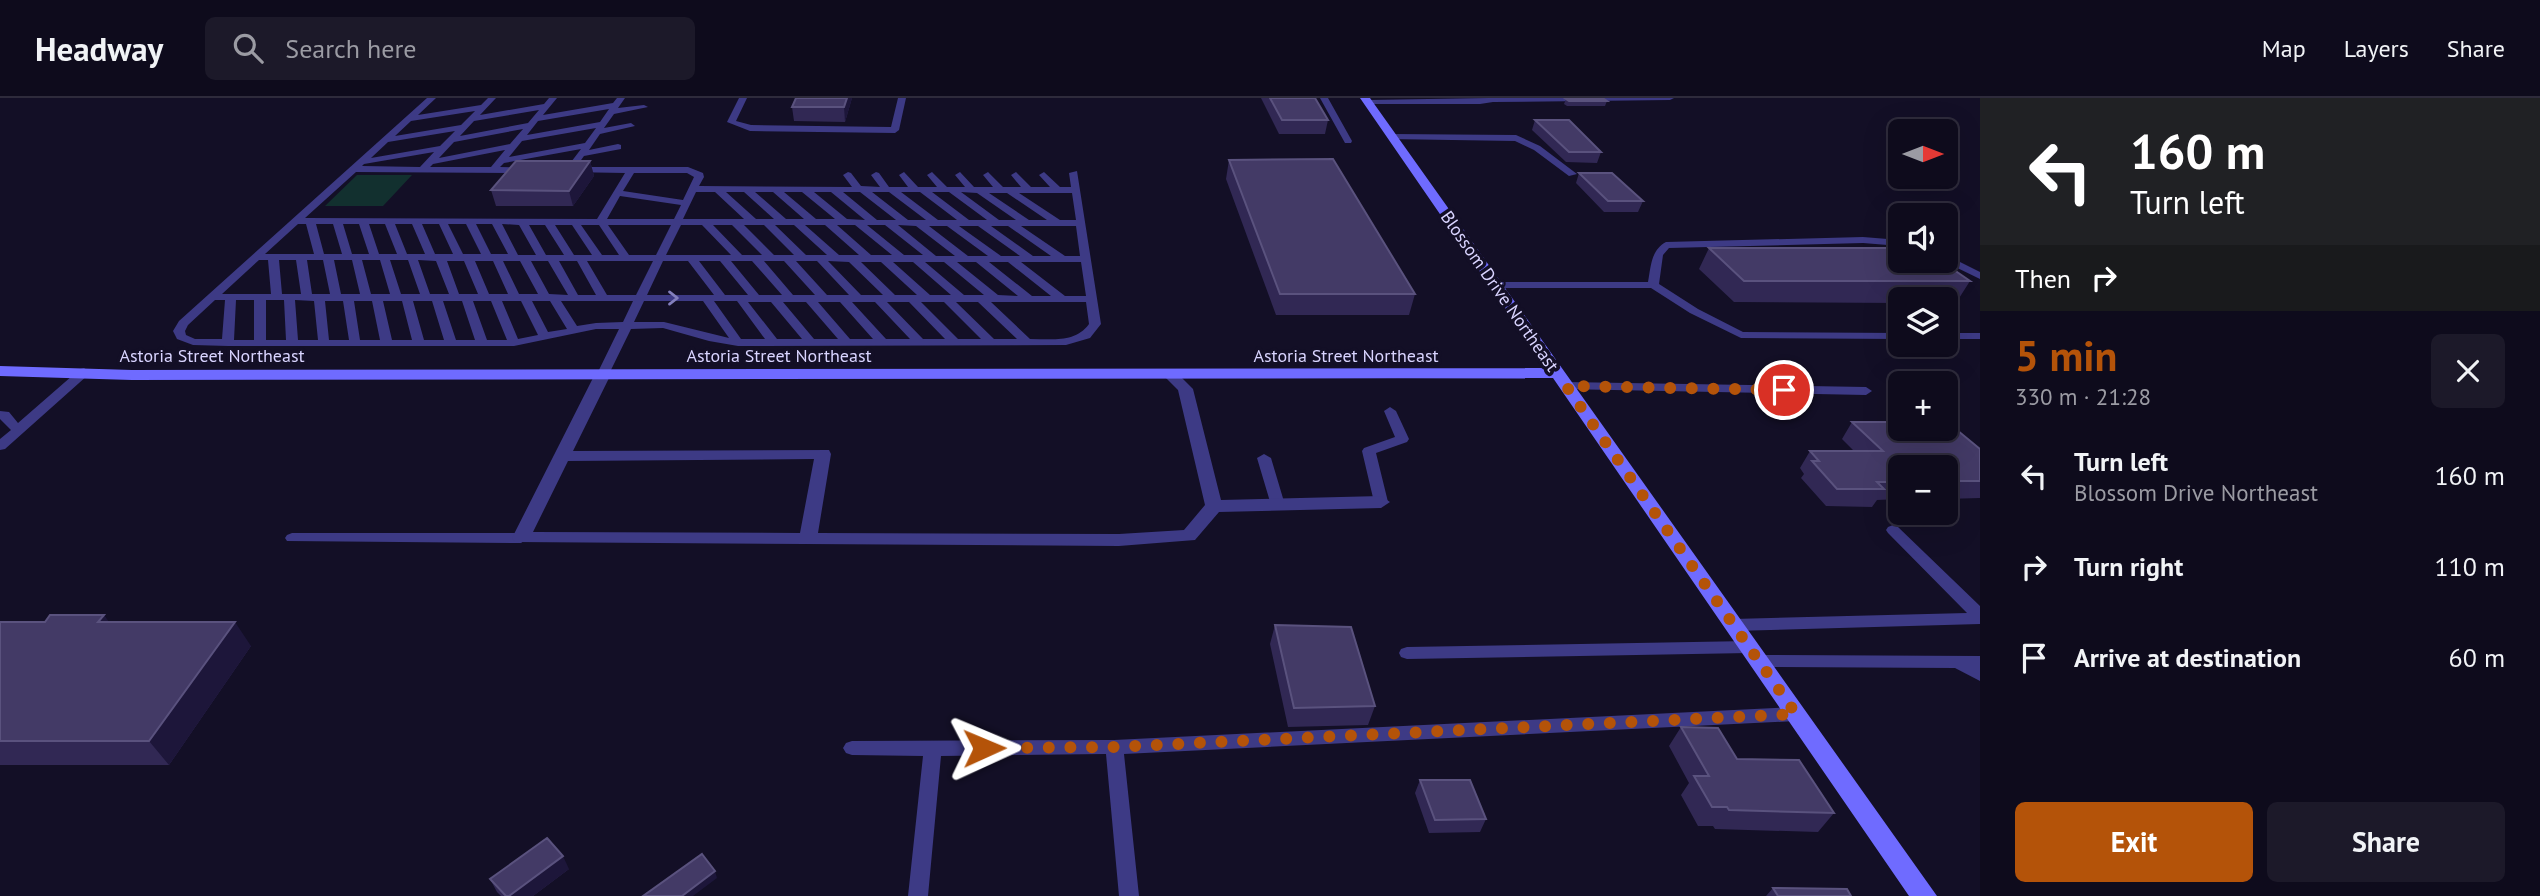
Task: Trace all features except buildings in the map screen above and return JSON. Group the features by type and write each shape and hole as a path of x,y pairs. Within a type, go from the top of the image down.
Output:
{"street":[{"name":"Blossom Drive Northeast","path":"1366,100 1924,896"},
{"name":"Astoria Street Northeast","path":"0,371 132,375 1171,375 1562,380"},
{"path":"603,374 521,538 1119,540 1189,536 1214,506 1381,502"},
{"path":"1171,375 1185,389 1214,506"},
{"path":"564,456 822,454 808,539"}],"lane":[{"path":"442,98 430,99 183,323 179,331 181,337 193,342 228,343 514,343 573,329 664,325 738,343 1066,342 1086,337 1095,324 1074,173"},
{"path":"374,151 474,117 505,98"},
{"path":"426,166 533,121 567,98"},
{"path":"743,98 731,122 750,128 895,130 902,98"},
{"path":"1324,98 1348,141"},
{"path":"1366,100 1670,98"},
{"path":"500,161 646,102"},
{"path":"419,109 474,117 533,121 638,116"},
{"path":"426,166 474,117"},
{"path":"386,140 474,117 533,121"},
{"path":"397,130 474,117 533,121 605,119 625,136"},
{"path":"408,119 605,119 631,126"},
{"path":"570,170 605,119"},
{"path":"357,166 442,149 533,121"},
{"path":"493,170 533,121"},
{"path":"1392,137 1517,138 1537,148 1572,174"},
{"path":"581,154 618,147"},
{"path":"357,166 531,170"},
{"path":"557,170 695,171 699,177 603,374"},
{"path":"601,221 632,170"},
{"path":"735,175 745,189 783,222"},
{"path":"764,175 774,189 813,222"},
{"path":"792,175 802,189 844,222"},
{"path":"820,175 831,189 874,222"},
{"path":"848,175 860,189 905,222"},
{"path":"876,175 889,189 935,222"},
{"path":"904,175 918,189 965,222"},
{"path":"932,175 947,190 996,222"},
{"path":"960,175 976,190 1026,222"},
{"path":"988,175 1004,190 1057,223"},
{"path":"1016,175 1029,190"},
{"path":"1044,175 1058,190"},
{"path":"693,189 1076,190"},
{"path":"717,189 753,222"},
{"path":"618,194 686,203"},
{"path":"297,220 1081,223"},
{"path":"310,220 342,297 355,343"},
{"path":"337,221 372,297 387,343"},
{"path":"363,221 401,297 419,343"},
{"path":"389,221 431,297 451,343"},
{"path":"416,221 461,297 482,343"},
{"path":"442,221 490,297 514,343"},
{"path":"469,221 545,337"},
{"path":"495,221 519,258 573,329"},
{"path":"522,221 575,298"},
{"path":"548,221 604,298"},
{"path":"575,221 599,258"},
{"path":"601,221 626,258"},
{"path":"705,222 739,258"},
{"path":"735,222 771,258"},
{"path":"766,222 803,258"},
{"path":"796,222 836,258"},
{"path":"827,222 868,258"},
{"path":"857,222 901,258"},
{"path":"887,222 933,259"},
{"path":"918,222 966,259"},
{"path":"948,222 998,259"},
{"path":"979,222 1031,259"},
{"path":"1009,222 1063,259"},
{"path":"1653,285 1658,254 1666,245 1863,240 1888,242"},
{"path":"257,257 1086,259"},
{"path":"273,257 292,343"},
{"path":"301,257 324,343"},
{"path":"691,258 722,298"},
{"path":"723,258 756,298"},
{"path":"755,258 790,298"},
{"path":"787,258 824,298"},
{"path":"819,258 858,298"},
{"path":"851,258 892,298"},
{"path":"883,258 926,298"},
{"path":"915,258 960,298"},
{"path":"947,259 994,298"},
{"path":"979,259 1028,298"},
{"path":"1011,259 1062,299"},
{"path":"1958,264 1980,276"},
{"path":"1496,285 1653,285 1694,311 1741,335 1888,336"},
{"path":"213,297 1091,299"},
{"path":"228,343 231,297"},
{"path":"260,297 260,343"},
{"path":"706,298 738,343"},
{"path":"740,298 774,343"},
{"path":"774,298 811,343"},
{"path":"809,298 847,343"},
{"path":"843,298 883,342"},
{"path":"877,298 919,342"},
{"path":"911,298 955,342"},
{"path":"946,298 991,342"},
{"path":"980,298 1027,342"},
{"path":"1958,336 1980,336"},
{"path":"0,446 84,372"},
{"path":"1562,380 1866,391"},
{"path":"1381,502 1369,451 1402,439 1390,411"},
{"path":"0,415 4,415 19,430"},
{"path":"1264,458 1278,505"},
{"path":"1893,530 1980,617"},
{"path":"292,538 521,538"},
{"path":"1733,625 1980,617"},
{"path":"1407,653 1753,654 1980,662"},
{"path":"1959,662 1980,676"},
{"path":"852,748 1114,747 1796,714"},
{"path":"1114,747 1129,896"},
{"path":"918,896 933,749"}],"green space":[{"path":"357,175 412,175 383,206 325,206"}],"route":[{"path":"984,748 1114,747 1796,714 1566,386 1784,390"}]}
